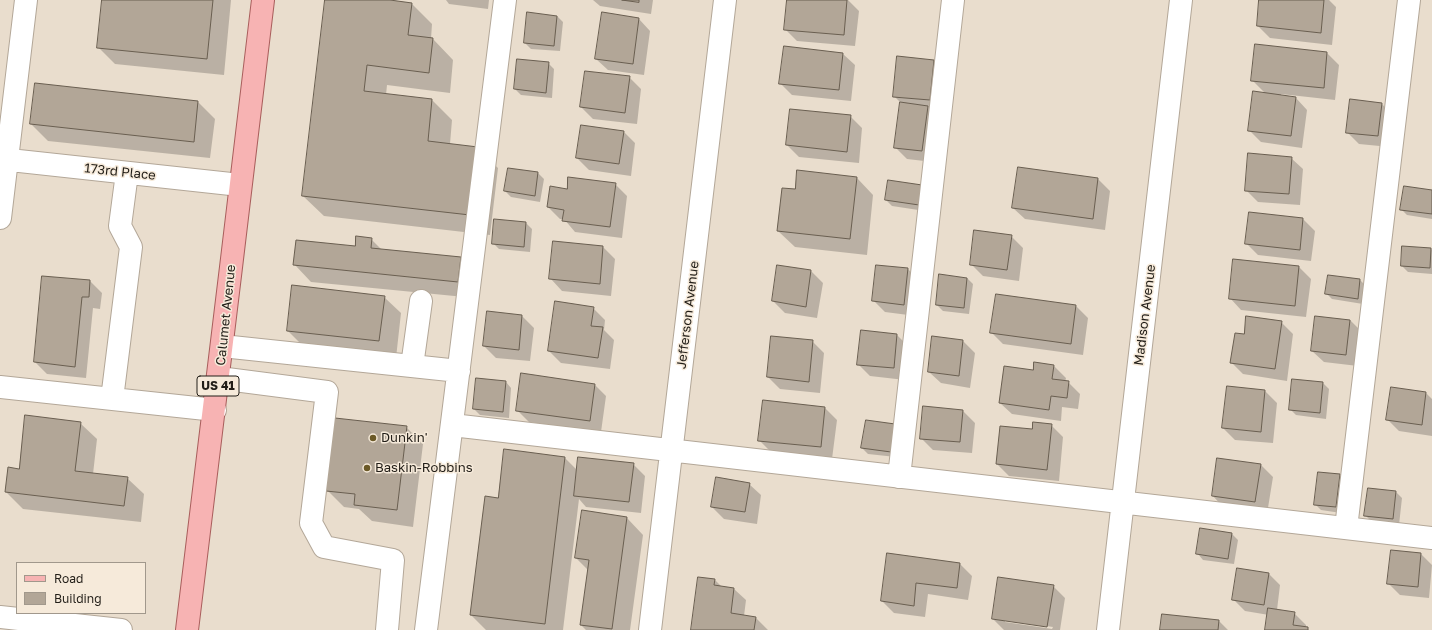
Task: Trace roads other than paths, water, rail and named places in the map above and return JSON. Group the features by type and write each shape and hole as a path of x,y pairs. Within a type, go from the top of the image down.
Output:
{"main road":[{"name":"Calumet Avenue","path":"187,630 219,378 240,185 263,0"}],"street":[{"path":"0,218 4,160 26,0"},
{"path":"426,630 505,0"},
{"name":"Jefferson Avenue","path":"650,630 726,0"},
{"path":"899,477 953,0"},
{"name":"Madison Avenue","path":"1108,630 1181,0"},
{"path":"1346,528 1409,0"},
{"name":"173rd Place","path":"4,160 240,185"},
{"path":"112,399 131,247 120,226 127,173"},
{"path":"412,366 421,301"},
{"path":"222,346 459,371"},
{"path":"219,378 327,392 311,523 324,547 394,560 387,630"},
{"path":"0,387 215,410"},
{"path":"452,425 1432,538"},
{"path":"0,617 121,630"}],"place":[{"name":"Dunkin'","path":"373,438"},
{"name":"Baskin-Robbins","path":"367,468"}]}
